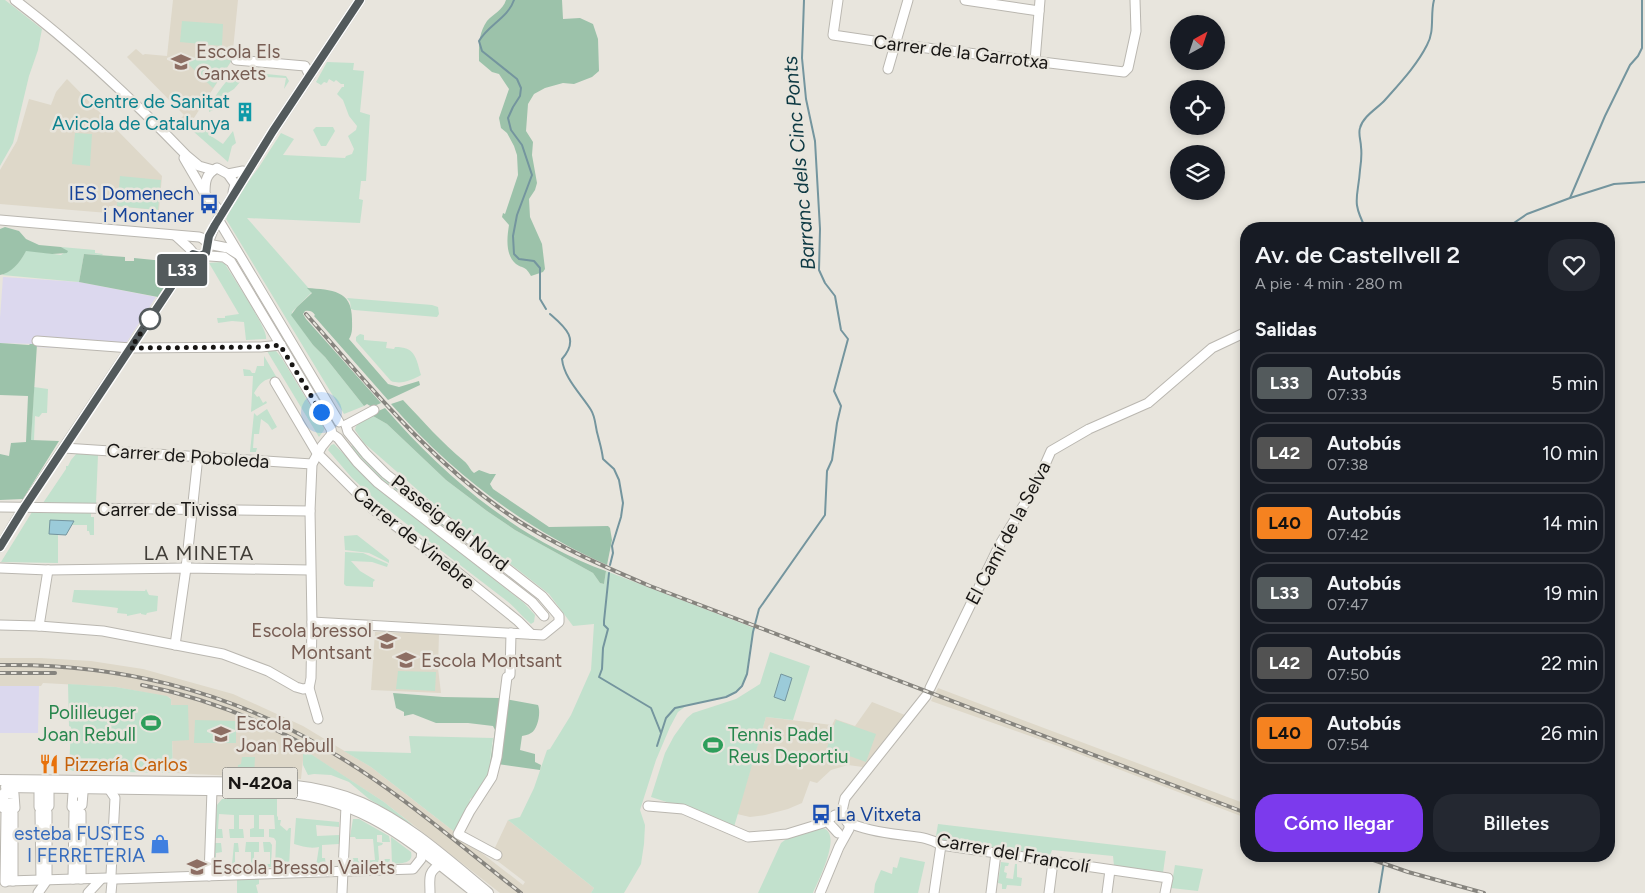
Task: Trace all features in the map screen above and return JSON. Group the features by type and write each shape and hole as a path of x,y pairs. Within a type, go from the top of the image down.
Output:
{"main road":[{"name":"N-420a","path":"0,780 272,783 321,790 361,803 394,821 488,893"},
{"name":"N-420a","path":"2,790 112,793 123,789 212,790 290,792 311,796 346,806 386,825 422,850 476,893"}],"street":[{"path":"15,0 94,65 199,166 213,170 217,168 228,174 235,184"},
{"path":"204,241 273,131 360,0"},
{"name":"Carrer de la Garrotxa","path":"838,0 833,35 1124,72 1128,68 1136,31 1135,0"},
{"path":"888,69 908,0"},
{"path":"965,0 1039,11"},
{"path":"1035,61 1040,0"},
{"path":"236,60 305,66 310,76"},
{"path":"220,215 234,191 235,184 273,131"},
{"path":"170,140 185,159 205,194"},
{"path":"205,194 206,179 213,170"},
{"path":"228,174 243,172"},
{"name":"Passeig del Nord","path":"205,194 220,215 241,257 344,426 366,454 386,474 542,596 555,612"},
{"path":"0,220 176,236 228,248 241,257"},
{"path":"176,236 198,256 204,255 208,250 204,241"},
{"path":"0,547 131,348 191,251 191,242 204,241"},
{"name":"Passeig del Nord","path":"204,255 224,257 231,262 334,434 357,462 378,483 532,602 544,616"},
{"name":"El Camí de la Selva","path":"835,822 842,811 845,798 928,692 1000,544 1036,485 1051,451 1089,429 1148,404 1212,348 1240,335"},
{"path":"37,341 131,348 261,347 280,345"},
{"name":"Carrer de Vinebre","path":"275,382 317,453 372,509 456,571 518,621 531,634"},
{"path":"334,434 333,424 344,426 374,410"},
{"path":"334,434 344,437 344,426"},
{"path":"318,720 309,688 311,678 312,622 310,511 312,464 322,446 334,434"},
{"name":"Carrer de Poboleda","path":"64,448 312,464"},
{"path":"175,645 186,568 198,456"},
{"name":"Carrer de Tivissa","path":"0,507 310,511"},
{"path":"0,568 48,570 186,568 310,570"},
{"path":"39,626 48,570"},
{"path":"312,622 543,635 553,627 559,622 559,616 555,612 549,612 544,616 546,625 553,627"},
{"path":"0,625 103,631 223,654 268,671 296,687 309,688"},
{"path":"497,856 458,834 492,777 497,757 507,678 510,675 511,633"},
{"path":"209,876 212,790"},
{"path":"111,893 112,793"},
{"path":"342,893 346,806"},
{"path":"648,806 683,809 748,837 787,834 835,822 839,847 820,893"},
{"path":"38,893 44,880 47,812 44,810 40,812 44,880"},
{"path":"10,811 13,813 6,882 6,813 10,811"},
{"path":"75,811 81,813 77,879 74,812 75,811"},
{"name":"Carrer del Francolí","path":"835,822 893,834 932,839 940,845 1168,878 1166,893"},
{"path":"934,893 940,845"},
{"path":"6,882 413,869 421,859 422,850"},
{"path":"991,893 996,853"},
{"path":"1049,893 1053,862"},
{"path":"430,893 430,875 433,869 440,865"},
{"path":"1107,893 1110,870"},
{"path":"88,893 110,879"}],"shaded area":[{"name":"Escola Els Ganxets","path":"173,0 238,0 232,60 188,127 181,118 184,115 127,57 136,49 143,55 167,56"},
{"path":"67,79 162,176 159,210 109,206 108,213 0,204 0,170 17,141 29,99 51,105 56,92"},
{"path":"3,277 79,282 156,297 121,351 37,347 37,344 0,343"},
{"name":"Escola Montsant","path":"375,632 439,634 438,668 441,693 371,690"},
{"path":"0,658 91,661 143,669 233,694 303,726 371,767 523,885 525,882 491,856 508,820 594,888 591,893 500,893 384,802 304,750 301,779 173,773 171,699 169,697 116,687 43,683 41,686 0,686"},
{"path":"0,686 39,686 38,733 0,733"},
{"path":"938,688 1240,802 1240,816 1058,746 931,701"},
{"path":"872,702 910,717 870,768 848,765 831,770 817,783 810,781 802,803 788,809 750,817 737,814 766,717 832,725 835,719 855,726"}],"green space":[{"path":"0,0 5,0 42,29 13,143 0,166"},
{"path":"506,0 562,0 563,19 580,18 593,24 598,39 599,71 592,77 574,84 563,83 545,88 534,94 528,104 526,131 533,142 532,155 537,183 529,199 530,217 542,244 545,269 543,272 531,276 525,269 516,264 510,256 507,240 509,225 502,217 503,213 505,214 518,175 517,155 514,146 507,133 501,128 499,118 509,89 499,74 492,72 479,61 480,41 484,26 503,7"},
{"path":"182,21 223,24 222,46 180,42"},
{"path":"181,57 232,60 213,88"},
{"path":"327,62 354,63 353,70 364,71 360,112 370,115 366,181 361,181 359,199 363,200 360,223 247,218 312,292 292,312 292,315 313,345 325,357 364,406 344,414 226,219 226,212 281,133 294,139 283,155 345,158 352,154 354,149 348,136 356,130 357,126 349,116 343,100 337,94 344,87 344,84 329,79 327,83 324,82 321,85 316,82"},
{"path":"238,71 286,76 289,81 284,89 286,78 252,78 246,75 234,89 223,96 215,109 209,112 220,90"},
{"path":"199,122 212,134 211,136 223,144 233,131 236,143 232,146 228,162 194,132"},
{"path":"316,127 333,127 335,131 326,146 321,146 313,130"},
{"path":"75,133 92,134 90,166 72,164"},
{"path":"120,176 161,180 158,210 117,206"},
{"path":"5,227 19,231 26,239 39,245 61,247 68,251 67,253 52,254 26,251 16,266 0,275 0,229"},
{"path":"61,247 95,250 95,253 103,254 84,254 79,282 2,275 16,265 26,250 61,255 67,251"},
{"path":"84,254 125,257 125,261 134,261 134,258 174,262 173,273 158,297 79,282"},
{"path":"221,262 225,264 256,314 266,339 246,340 244,322 218,323 217,318 239,314 209,263"},
{"path":"307,288 332,291 344,297 351,309 352,329 349,339 388,384 399,387 419,381 420,385 388,400 315,315 305,311 303,314 306,319 381,403 372,407 367,404 364,406 325,357 313,345 291,315 312,293"},
{"path":"347,298 432,305 438,307 439,314 437,317 354,310 351,309"},
{"path":"360,334 364,335 364,340 387,342 386,348 402,347 411,351 416,358 421,375 403,382 391,381 356,341 356,337"},
{"path":"0,343 37,344 31,440 59,441 23,499 0,500 0,454 9,456 11,443 26,442 28,396 0,395"},
{"path":"267,351 276,351 281,357 324,428 319,437"},
{"path":"264,356 277,378 265,380 258,387 254,393 257,397 259,396 263,403 266,401 267,403 251,412 253,376 244,376 243,369 255,373 257,366 264,366"},
{"path":"34,387 48,389 47,413 42,413 39,417 35,416 34,440 31,440"},
{"path":"403,400 474,473 479,470 496,474 490,484 493,489 549,527 608,526 612,540 607,565 546,534 464,476 414,429 391,404"},
{"path":"385,408 408,434 458,482 485,504 543,542 574,558 606,571 604,584 600,583 593,573 515,530 446,480 387,424 373,416 376,412"},
{"path":"267,409 277,427 272,430 261,419 259,434 254,434 253,448 257,448 256,452 250,452 254,413 257,416"},
{"path":"373,416 387,424 446,480 487,511 515,530 593,573 600,583 604,584 606,571 754,628 747,672 744,681 738,689 730,695 686,706 678,712 670,727 656,760 640,810 645,825 641,864 624,893 591,893 594,888 508,820 520,817 534,788 547,750 550,749 571,715 591,670 594,624 573,626 549,594 436,506 364,443 355,430 357,424"},
{"path":"334,444 373,484 524,603 535,615 534,622 531,624 507,601 378,502 352,478 328,450"},
{"path":"353,445 449,528 448,530 381,479 350,447"},
{"path":"77,453 98,455 96,503 43,503 66,469 66,466 68,466"},
{"path":"32,512 91,513 91,517 94,517 94,535 90,535 89,531 87,531 87,525 72,525 74,521 49,534 58,534 58,563 1,562"},
{"path":"357,535 389,560 389,563 369,553 345,550 344,536"},
{"path":"345,552 363,553 388,564 387,567 372,562 351,561 360,571 375,580 373,587 346,586 344,584"},
{"path":"146,589 149,595 158,596 157,611 147,613 146,615 141,613 127,616 127,614 117,613 118,608 72,602 74,590 145,591"},
{"name":"Tennis Padel Reus Deportiu","path":"770,652 810,666 793,720 766,717 734,827 701,813 651,797 665,753 687,718 693,713 736,699 760,684"},
{"path":"398,671 436,672 435,691 396,689"},
{"path":"68,684 116,687 167,696 171,699 171,705 188,705 189,740 172,741 173,773 73,771 69,769 71,727 69,726"},
{"path":"393,693 443,697 499,698 538,705 537,724 531,733 522,736 520,750 535,754 535,762 541,765 540,770 490,763 495,730 493,726 468,723 436,723 413,714 404,716 404,712 396,708"},
{"path":"195,720 236,721 236,743 194,743"},
{"path":"836,720 876,734 866,762 827,748"},
{"path":"409,736 493,738 490,774 478,794 470,799 469,808 456,833 371,767 344,751 411,753"},
{"path":"303,749 384,802 414,826 369,799 349,782 331,775 308,775 303,765"},
{"path":"242,757 255,757 254,776 237,775 238,765 241,764"},
{"path":"222,799 277,799 277,816 278,820 281,820 280,825 287,831 291,828 289,867 275,868 276,841 274,838 269,837 269,829 275,829 274,815 259,815 259,829 264,829 264,837 250,837 250,829 254,828 254,815 239,815 239,829 243,829 244,838 230,838 229,829 234,829 234,815 219,814 218,829 222,829 223,838 214,838 217,805"},
{"path":"296,818 339,822 339,827 316,825 317,836 339,835 339,844 322,845 322,858 325,858 326,866 316,866 319,847 294,844"},
{"path":"353,819 359,819 389,836 390,842 382,842 382,835 377,835 377,842 383,843 378,846 379,859 390,859 389,864 349,865 349,858 358,858 358,861 375,860 373,839 350,837"},
{"path":"938,824 1166,851 1163,873 1114,866 1113,856 1052,850 1049,858 943,841 936,836"},
{"path":"817,828 825,829 831,841 827,859 813,893 758,893 781,843 789,837"},
{"path":"391,837 411,852 411,859 409,861 392,864"},
{"path":"246,842 259,842 259,852 254,852 254,864 270,864 270,852 264,852 263,842 270,842 272,845 271,867 213,870 215,843 221,843 222,852 216,853 216,866 232,865 234,843 238,843 239,852 235,852 235,865 251,865 251,852 245,852"},
{"path":"900,857 925,862 918,893 874,893 875,884 881,870 892,874 893,867 897,868"},
{"path":"1001,862 1009,863 1008,866 1005,866 1004,872 1007,873 1006,878 1013,879 1015,864 1017,864 1017,877 1022,878 1021,886 1007,885 1006,889 1002,889 1002,884 998,883"},
{"path":"1175,865 1203,869 1198,891 1171,888"},
{"path":"237,879 259,879 259,884 256,885 258,893 237,893"}],"water":[{"path":"50,520 74,521 66,535 49,534"},
{"path":"781,674 792,678 785,701 774,697"}],"waterway":[{"path":"514,0 503,17 487,30 479,41 482,51 517,79 521,88 520,96 508,118 511,130 522,145 532,175 517,215 513,236 514,254 519,259 534,261 540,268 540,299 546,309"},
{"name":"Barranc dels Cinc Ponts","path":"657,746 666,718 675,708 726,697 736,692 742,686 747,674 753,632 759,609 825,515 827,471 832,460 841,406 834,391 848,339 841,330 835,296 825,283 819,270 820,229 815,141 806,99 802,58 804,0"},
{"path":"1362,222 1357,205 1361,158 1360,128 1364,120 1396,87 1423,52 1431,34 1434,0"},
{"path":"1515,222 1527,214 1570,198 1605,116 1630,65 1642,48 1642,0"},
{"path":"1570,198 1614,184 1645,182"},
{"path":"550,314 568,334 570,345 562,359 563,366 569,379 593,413 603,459 614,469 619,480 623,503 621,517 612,546 613,553 610,565"},
{"path":"609,573 604,621 604,625 608,629 599,677 651,708 661,733"},
{"path":"1379,893 1384,862"}],"railway":[{"path":"306,314 406,426 460,477 489,501 520,522 567,549 650,586 1240,811"},
{"path":"0,665 86,669 128,675 210,696 288,728 377,781 521,893"},
{"path":"0,673 55,673"},
{"path":"142,685 186,696 229,710 271,728 312,749"},
{"path":"1379,862 1484,893"}],"bus line":[{"name":"L33","path":"0,547 193,254 194,256 204,255 208,250 209,236 215,225 273,131 360,0"}],"place":[{"name":"Escola Els Ganxets","path":"181,62"},
{"name":"Centre de Sanitat Avicola de Catalunya","path":"245,112"},
{"name":"IES Domenech i Montaner","path":"209,204"},
{"name":"Escola bressol Montsant","path":"387,641"},
{"name":"Escola Montsant","path":"406,660"},
{"name":"Polilleuger Joan Rebull","path":"151,723"},
{"name":"Escola Joan Rebull","path":"221,734"},
{"name":"Tennis Padel Reus Deportiu","path":"713,745"},
{"name":"Pizzería Carlos","path":"49,764"},
{"name":"La Vitxeta","path":"821,814"},
{"name":"esteba FUSTES I FERRETERIA","path":"160,844"},
{"name":"Escola Bressol Vailets","path":"197,867"}],"district":[{"name":"LA MINETA","path":"199,553"}],"route":[{"path":"150,319 131,348 261,347 280,345 321,412"}]}
